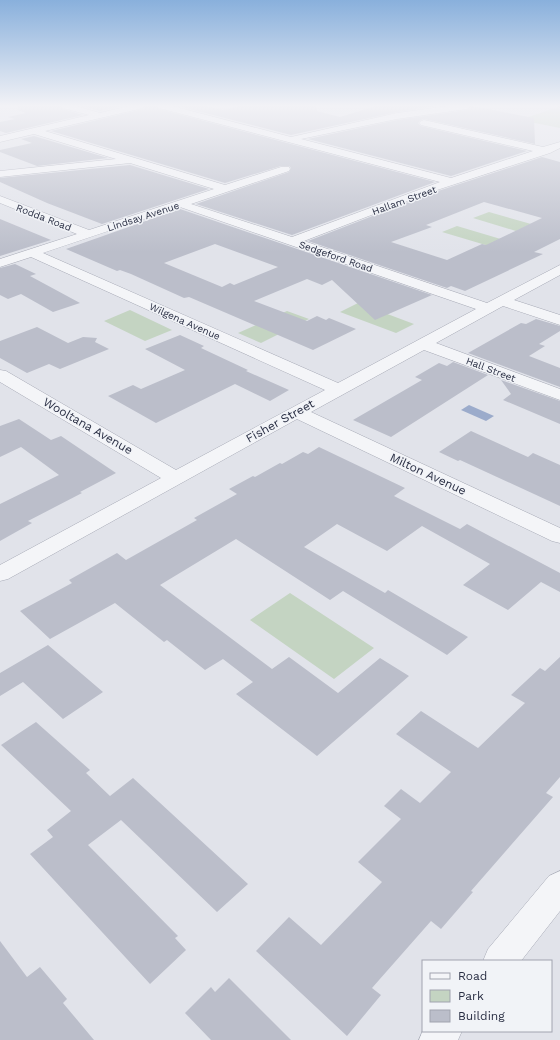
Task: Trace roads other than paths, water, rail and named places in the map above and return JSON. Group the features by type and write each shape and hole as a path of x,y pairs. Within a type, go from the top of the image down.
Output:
{"street":[{"path":"115,155 226,189"},
{"path":"351,155 453,182"},
{"name":"Hallam Street","path":"294,241 453,182 535,155"},
{"path":"0,174 104,165 133,160"},
{"name":"Lindsay Avenue","path":"0,263 285,169"},
{"name":"Rodda Road","path":"0,199 89,234"},
{"name":"Sedgeford Road","path":"182,204 496,305 560,320"},
{"name":"Wilgena Avenue","path":"32,253 338,389"},
{"name":"Fisher Street","path":"0,574 560,269"},
{"name":"Hall Street","path":"423,344 560,395"},
{"name":"Wooltana Avenue","path":"0,374 175,478"},
{"name":"Milton Avenue","path":"296,412 560,536"},
{"path":"501,960 560,886"},
{"path":"437,1040 443,1032"}],"water":[{"path":"469,405 494,416 486,421 461,410"}]}
